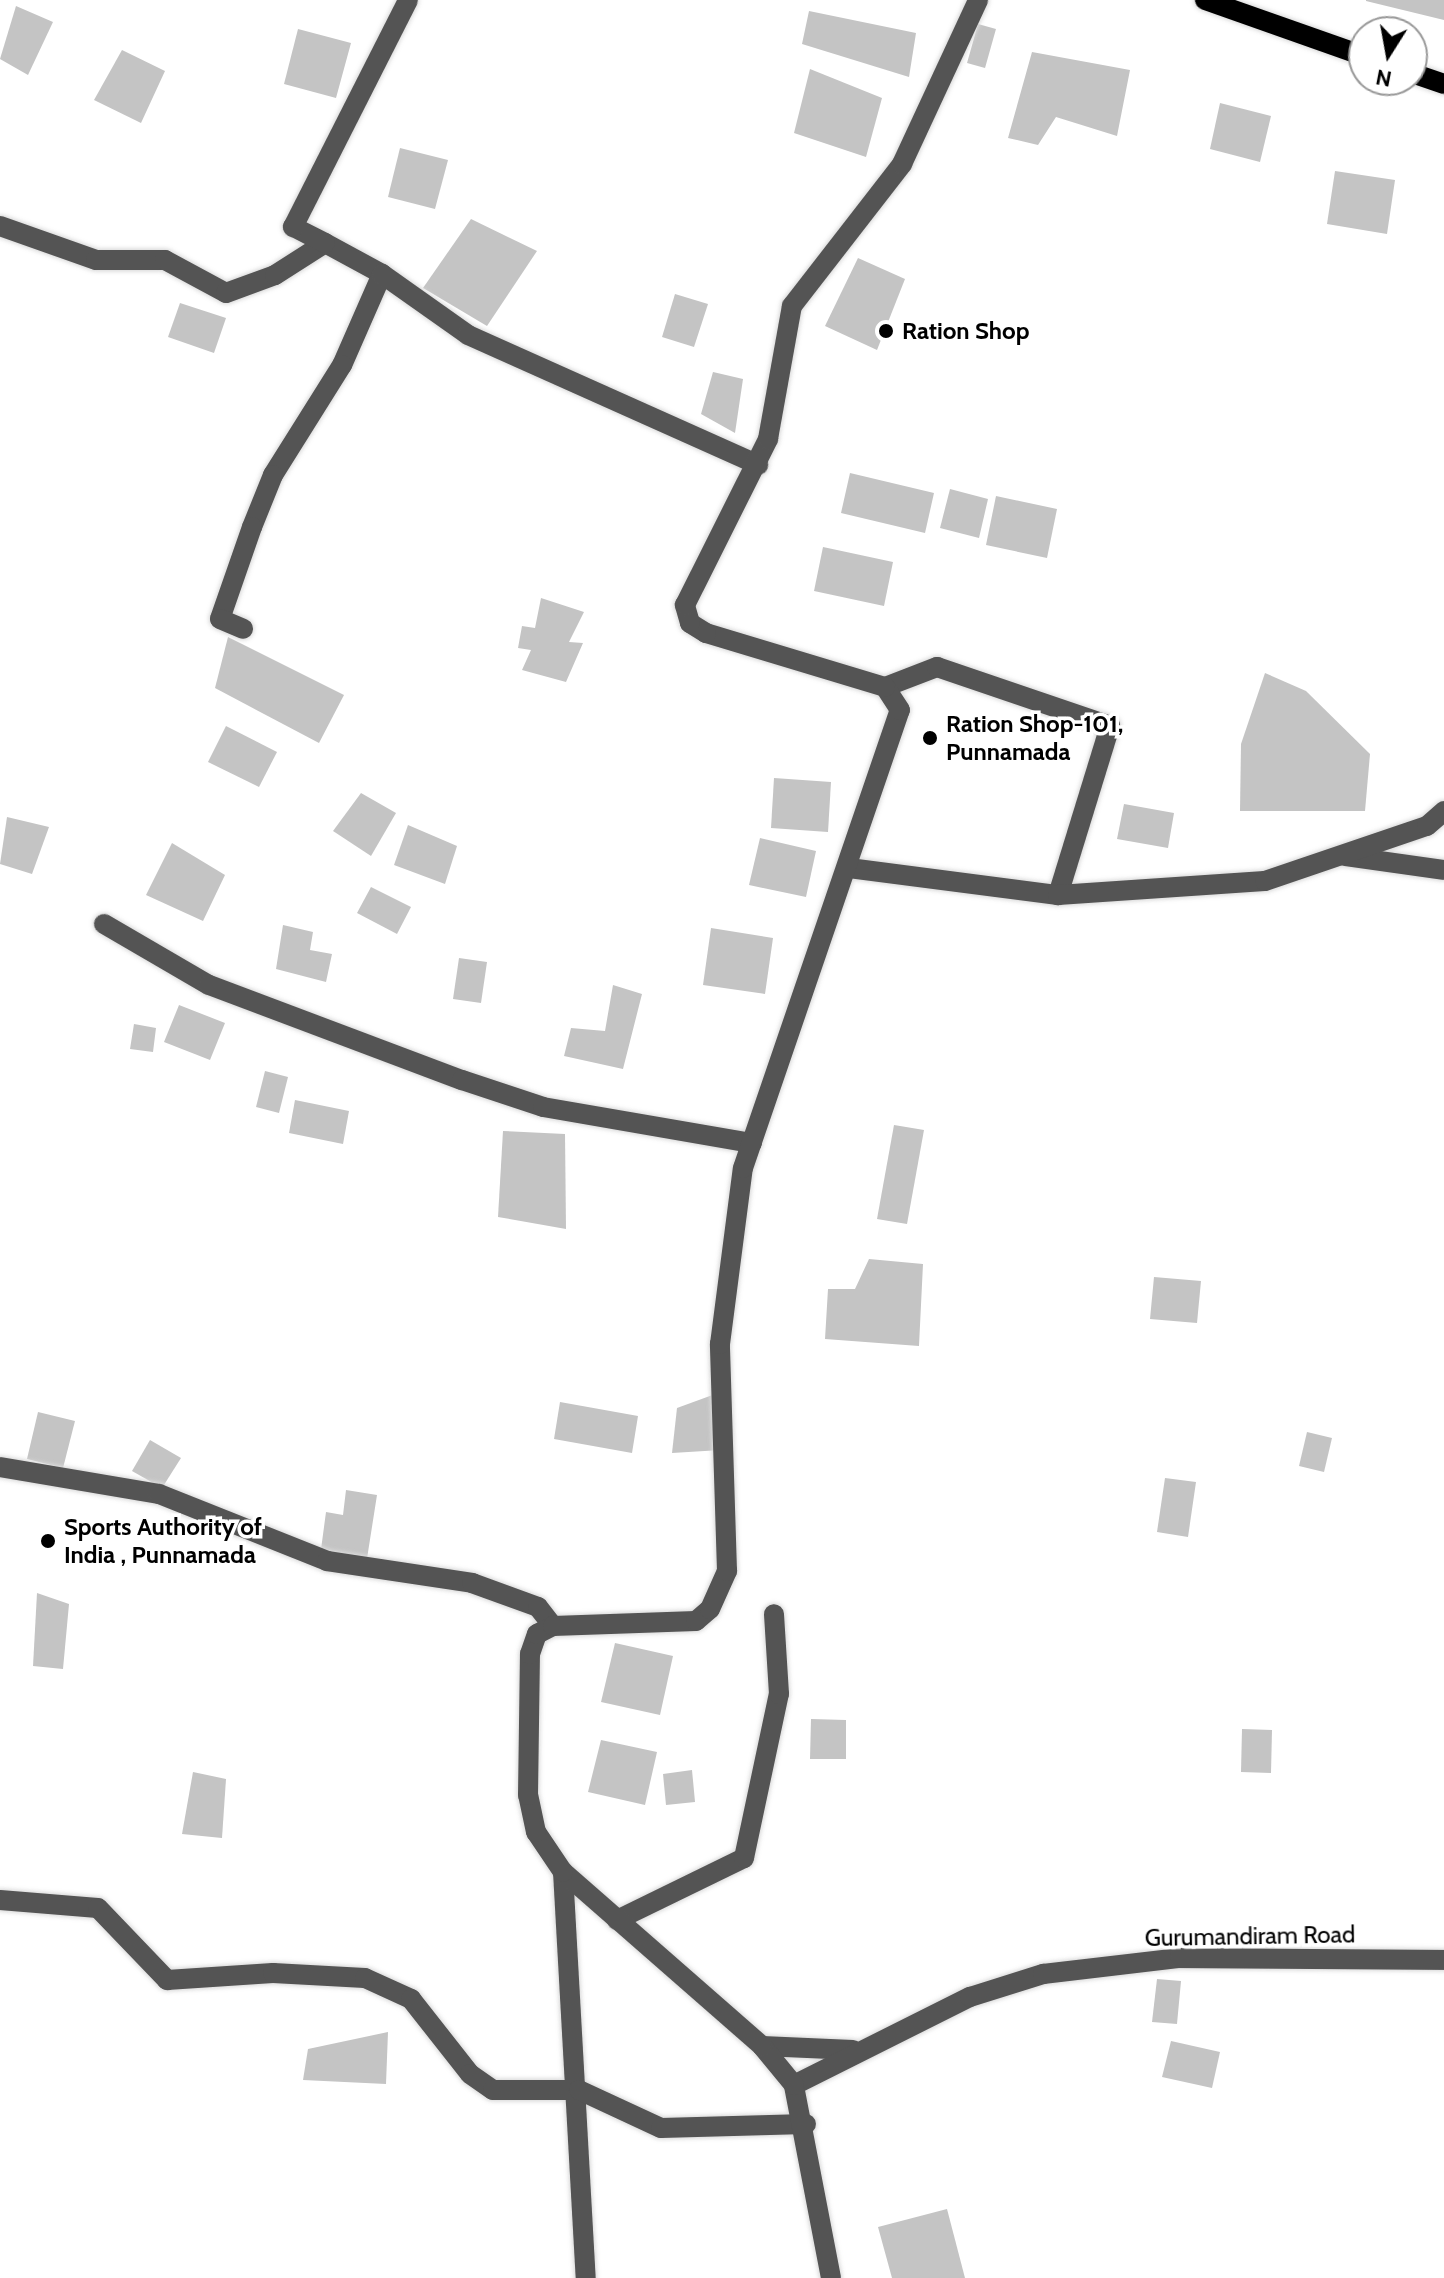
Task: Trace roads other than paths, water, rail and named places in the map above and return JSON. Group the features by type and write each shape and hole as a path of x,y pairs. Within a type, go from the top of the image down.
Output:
{"main road":[{"path":"1205,0 1348,50"}],"street":[{"path":"408,0 293,227 382,274 468,335 758,465"},
{"path":"831,2278 819,2247 806,2124 794,2085 762,2046 563,1872 536,1832 528,1795 530,1654 537,1634 553,1626 696,1621 719,1595 727,1571 722,1302 752,1143 898,725 897,696 885,687 714,636 686,616 687,595 758,465 775,410 784,324 902,164 978,0"},
{"path":"0,226 96,260 165,260 226,293 275,275 325,243"},
{"path":"243,629 220,619 252,527 273,475 342,365 382,274"},
{"path":"885,687 937,667 1110,726 1058,895"},
{"path":"849,868 1058,895 1265,881 1427,826 1444,811"},
{"path":"1341,855 1444,870"},
{"path":"104,924 209,985 462,1080 543,1107 752,1143"},
{"path":"0,1467 159,1494 327,1561 472,1583 538,1607 553,1626"},
{"path":"617,1920 744,1858 779,1694 774,1614"},
{"path":"563,1872 579,2090 586,2278"},
{"path":"0,1900 98,1908 167,1980 273,1973 365,1978 411,1999 470,2074 493,2090 579,2090 661,2128 806,2124"},
{"name":"Gurumandiram Road","path":"794,2085 853,2050 1043,1974 1180,1958 1444,1961"},
{"path":"762,2046 853,2050"}],"place":[{"name":"Ration Shop","path":"886,331"},
{"name":"Ration Shop-101, Punnamada","path":"930,738"},
{"name":"Sports Authority of India , Punnamada","path":"48,1541"}]}
